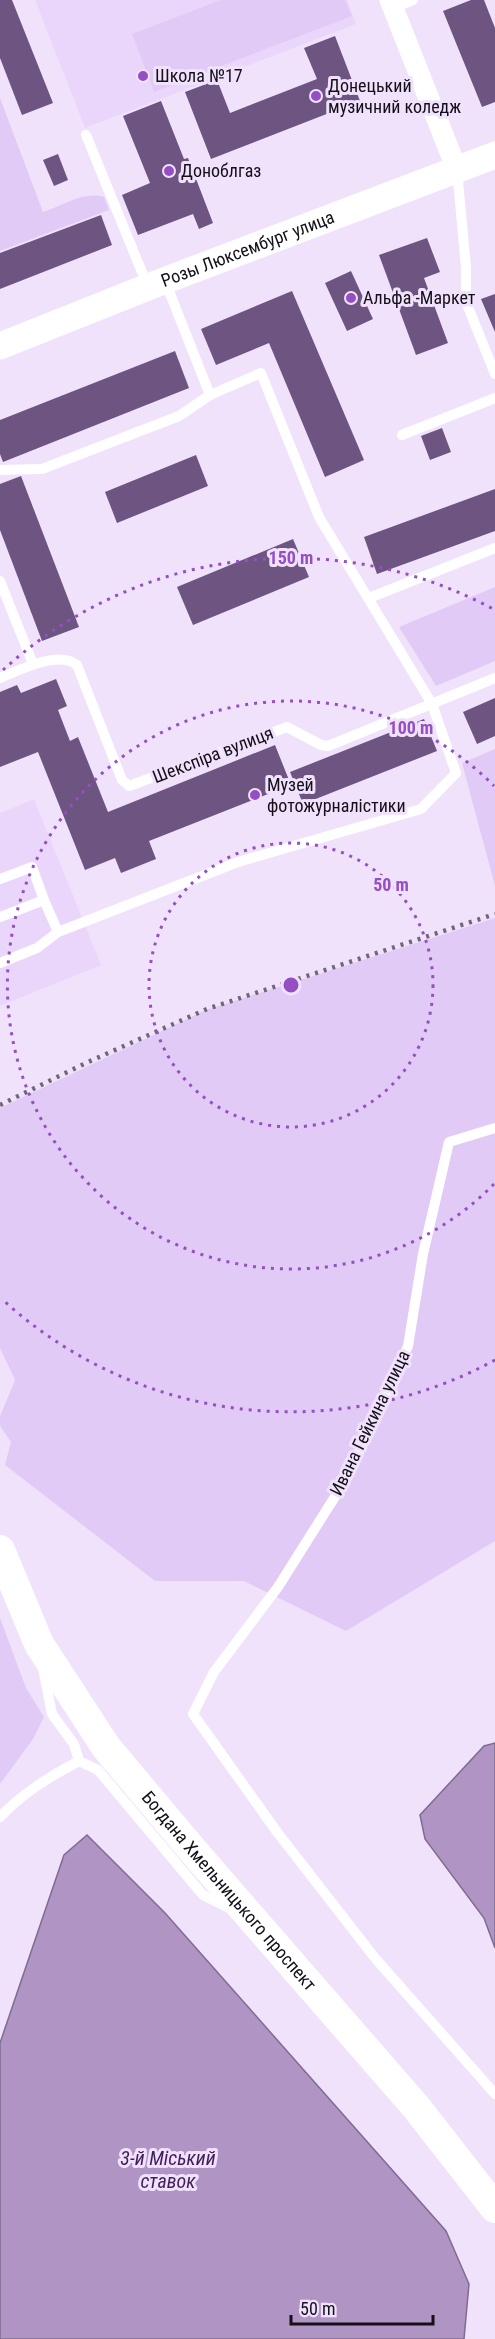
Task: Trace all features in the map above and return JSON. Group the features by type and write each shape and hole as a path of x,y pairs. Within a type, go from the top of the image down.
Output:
{"main road":[{"name":"Богдана Хмельницького проспект","path":"0,1550 39,1644 106,1747 416,2107 495,2208"}],"street":[{"path":"391,4 457,170"},
{"name":"Розы Люксембург улица","path":"0,346 495,155"}],"lane":[{"path":"391,4 413,0"},
{"path":"86,135 210,395"},
{"path":"457,170 466,267 466,302 495,374"},
{"path":"0,470 42,469 179,416 210,395 261,373 319,517 432,704 456,772 421,809 238,862 58,932 37,948 0,963"},
{"path":"402,435 495,398"},
{"path":"369,598 495,548"},
{"path":"0,581 33,664"},
{"name":"Шекспіра вулиця","path":"0,678 33,664 65,658 77,665 122,780 129,786 287,727 321,745 328,746 495,678"},
{"path":"0,879 32,867 58,932"},
{"path":"0,917 44,900"},
{"name":"Ивана Гейкина улица","path":"495,1128 449,1142 423,1254 408,1346 348,1476 278,1587 214,1671 194,1714 277,1832 375,1958 495,2094"},
{"path":"39,1644 52,1714 74,1744 79,1761 98,1770 203,1895 254,1921"},
{"path":"0,1817 16,1801 47,1778 79,1761"}],"shaded area":[{"name":"Школа №17","path":"35,0 347,0 356,24 85,128"},
{"path":"221,0 345,0 352,16 154,92 132,34"},
{"path":"0,98 43,212 88,196 104,197 109,210 0,251"},
{"path":"495,587 495,661 436,686 399,627"},
{"path":"495,749 495,886 462,763"},
{"path":"34,799 101,965 0,1006 0,813"},
{"path":"495,918 495,1541 346,1631 244,1581 155,1581 5,1465 11,1442 0,1426 0,1416 15,1380 0,1348 0,1108 206,1010"},
{"path":"0,1618 26,1688 44,1717 33,1739 0,1784"}],"water":[{"path":"495,1743 495,1948 484,1918 425,1839 420,1815 484,1746"},
{"name":"3-й Міський ставок","path":"87,1835 165,1913 446,2231 469,2284 464,2339 0,2339 0,2043 64,1855"}],"building":[{"path":"0,0 12,0 53,103 22,115 0,58"},
{"path":"471,0 484,0 495,28 495,102 482,107 443,11"},
{"name":"Донецький музичний коледж","path":"335,36 360,101 211,159 185,92 217,80 230,113 317,79 304,48"},
{"name":"Доноблгаз","path":"161,101 184,159 188,158 213,223 199,229 193,214 138,235 122,195 150,183 123,116"},
{"path":"58,154 68,180 54,186 43,160"},
{"path":"101,215 112,245 0,289 0,253"},
{"path":"427,238 440,272 424,278 448,343 416,355 379,255"},
{"path":"351,271 373,319 347,331 325,283"},
{"path":"292,291 364,460 325,477 269,343 216,365 201,329"},
{"path":"495,294 495,332 481,299"},
{"path":"175,351 189,388 3,462 0,454 0,420"},
{"path":"442,428 451,452 430,460 421,436"},
{"path":"196,455 208,486 117,523 105,492"},
{"path":"21,476 79,627 42,641 0,530 0,484"},
{"path":"495,489 495,531 377,574 364,537"},
{"path":"293,539 309,577 193,625 177,587"},
{"path":"56,679 67,706 58,710 70,741 78,737 108,812 275,745 291,785 149,841 156,859 121,873 115,858 85,870 38,752 0,767 0,692 17,685 21,693"},
{"path":"495,698 495,736 477,744 463,712"},
{"path":"424,719 437,751 303,804 290,772"}],"railway":[{"path":"0,1105 88,1062 207,1009 495,914"}],"place":[{"name":"Школа №17","path":"143,76"},
{"name":"Донецький музичний коледж","path":"316,96"},
{"name":"Доноблгаз","path":"169,171"},
{"name":"Альфа -Маркет","path":"351,298"},
{"name":"Музей фотожурналістики","path":"255,795"}]}
